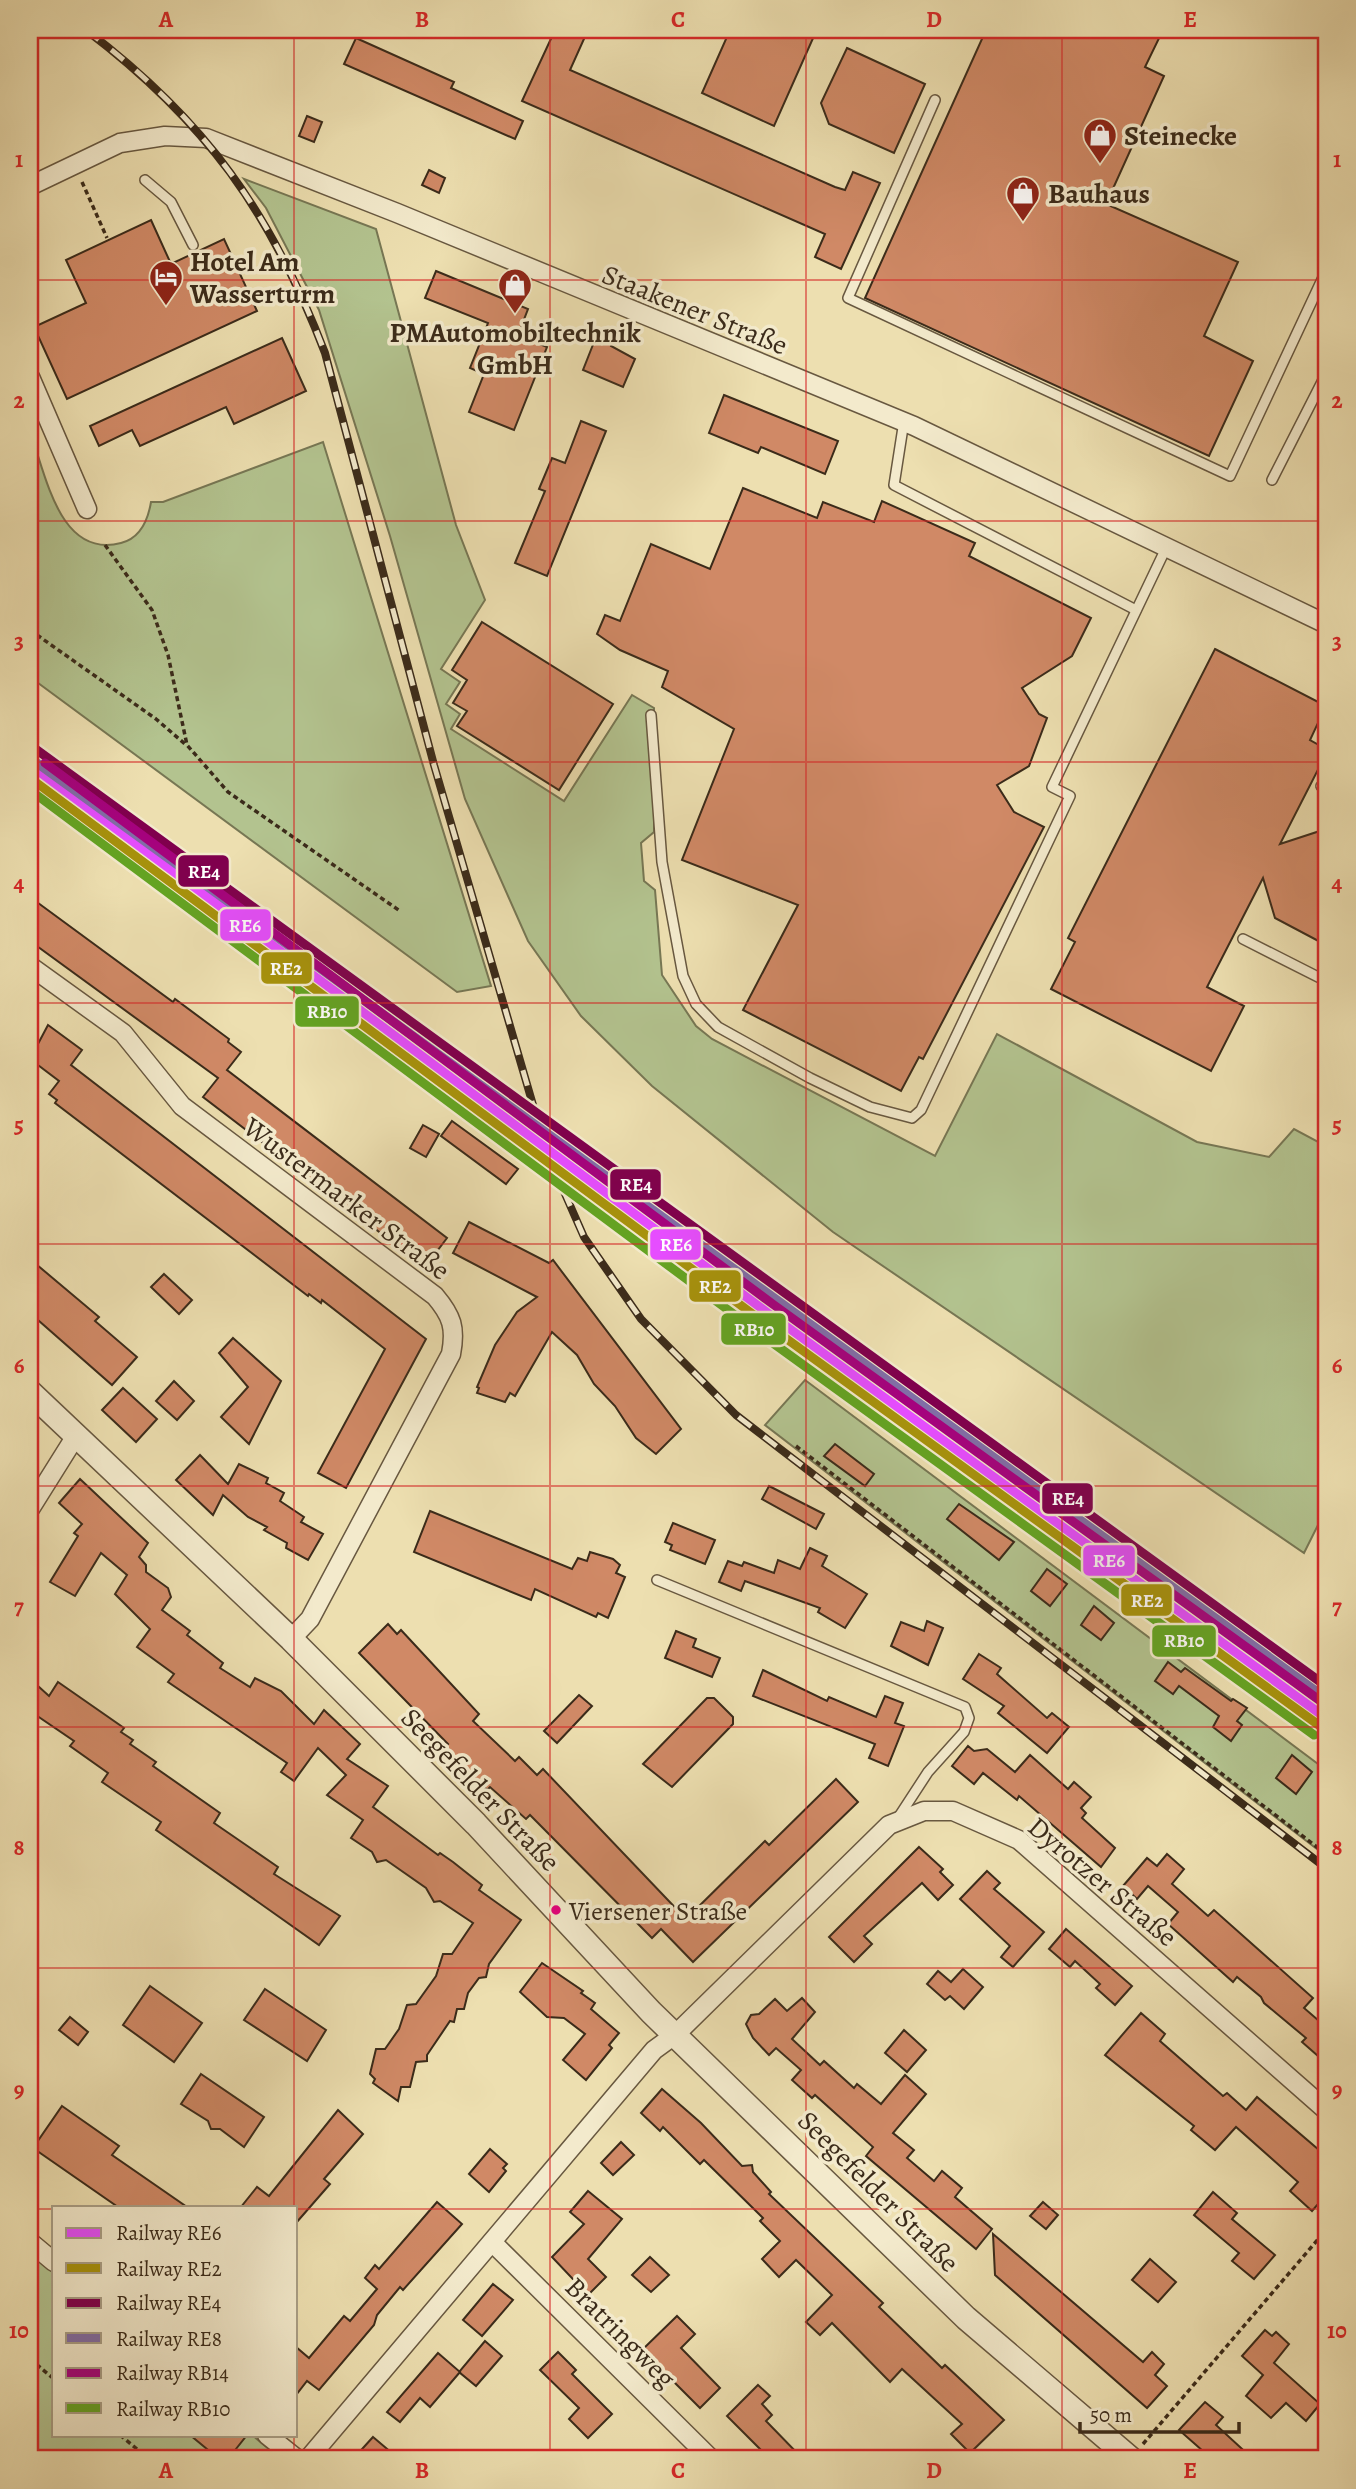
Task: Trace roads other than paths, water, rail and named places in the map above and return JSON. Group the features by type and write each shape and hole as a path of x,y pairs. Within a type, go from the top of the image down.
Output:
{"street":[{"name":"Staakener Straße","path":"30,186 74,164 140,138 206,138 397,213 904,421 1167,545 1326,624"},
{"path":"30,377 87,509"},
{"name":"Wustermarker Straße","path":"30,966 123,1033 182,1106 435,1296 451,1315 455,1332 451,1354 310,1619 291,1639"},
{"name":"Seegefelder Straße","path":"30,1392 291,1639 476,1824 620,1980 997,2348 1134,2456"},
{"path":"30,1509 77,1434"},
{"name":"Dyrotzer Straße","path":"677,2034 860,1851 898,1819 923,1811 953,1811 1019,1840 1326,2110"},
{"path":"308,2459 654,2050 677,2034"},
{"path":"30,2242 52,2260"},
{"name":"Bratringweg","path":"493,2243 711,2459"},
{"path":"268,2436 297,2459"}],"lane":[{"path":"936,100 848,298 1230,476 1326,271"},
{"path":"145,180 171,202 193,246"},
{"path":"1272,480 1326,374"},
{"path":"904,421 894,485 1136,610"},
{"path":"651,715 662,862 683,976 696,1004 718,1027 810,1078 870,1107 912,1118 921,1110 1070,796 1052,787 1167,545"},
{"path":"1243,939 1326,981"},
{"path":"657,1580 965,1707 970,1718 964,1732 928,1772 898,1819"}],"railway":[{"path":"86,30 129,64 200,135 257,213 304,302 325,353 434,765 547,1153 584,1237 641,1319 736,1415 1326,1868"}],"rail line":[{"name":"RE4","path":"30,745 1326,1686"},
{"name":"RE8","path":"30,758 1320,1694"},
{"name":"RB14","path":"45,763 774,1305 1326,1705"},
{"name":"RE6","path":"30,765 768,1313 1326,1718"},
{"name":"RE2","path":"30,778 762,1321 1320,1726"},
{"name":"RB10","path":"30,790 755,1330 1314,1735"}],"place":[{"name":"Steinecke","path":"1100,165"},
{"name":"Bauhaus","path":"1023,223"},
{"name":"Hotel Am Wasserturm","path":"166,307"},
{"name":"PMAutomobiltechnik GmbH","path":"515,315"},
{"name":"Viersener Straße","path":"556,1910"}]}
